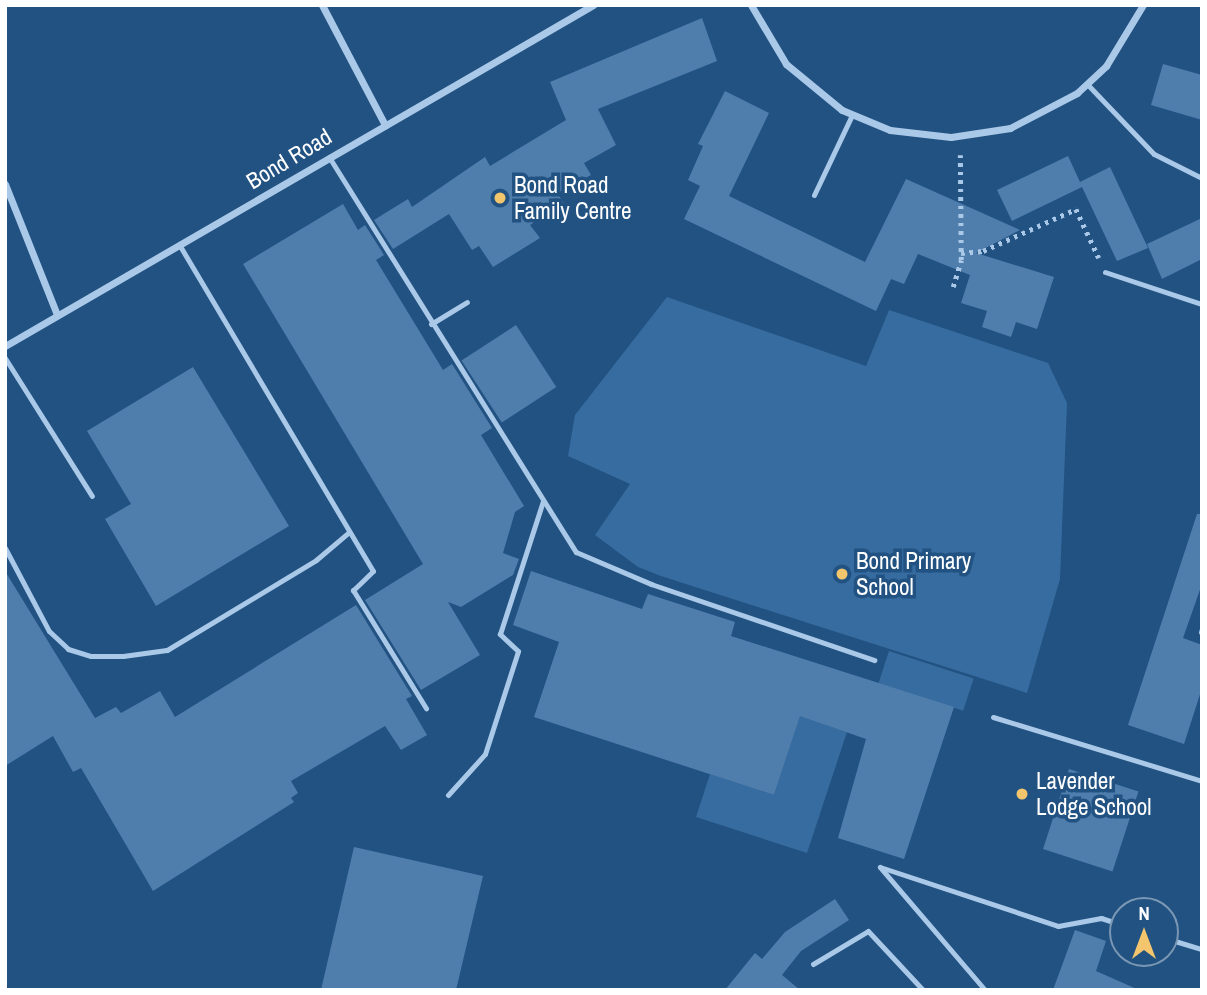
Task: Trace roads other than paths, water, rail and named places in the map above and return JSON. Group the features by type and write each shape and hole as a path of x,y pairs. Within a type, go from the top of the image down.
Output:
{"street":[{"path":"322,5 385,125"},
{"name":"Bond Road","path":"5,346 593,5"},
{"path":"751,5 786,64 816,92 852,115 915,134 986,134 1036,118 1088,85 1125,40 1143,5"},
{"path":"5,184 57,315"}],"lane":[{"path":"1088,85 1154,154 1202,178"},
{"path":"814,195 852,115"},
{"path":"329,157 431,324 576,551 651,584 874,660"},
{"path":"180,246 373,572 354,590 426,708"},
{"path":"1105,272 1202,304"},
{"path":"431,324 467,302"},
{"path":"5,358 92,496"},
{"path":"449,795 485,754 518,651 500,634 543,501"},
{"path":"5,548 49,631 68,649 91,656 123,656 167,650 316,560 348,533"},
{"path":"993,717 1202,781"},
{"path":"985,990 880,867 1058,926 1101,918 1109,921"},
{"path":"813,964 868,931 923,990"},
{"path":"1179,942 1202,949"}],"place":[{"name":"Bond Road Family Centre","path":"500,198"},
{"name":"Bond Primary School","path":"842,574"},
{"name":"Lavender Lodge School","path":"1022,794"}]}
